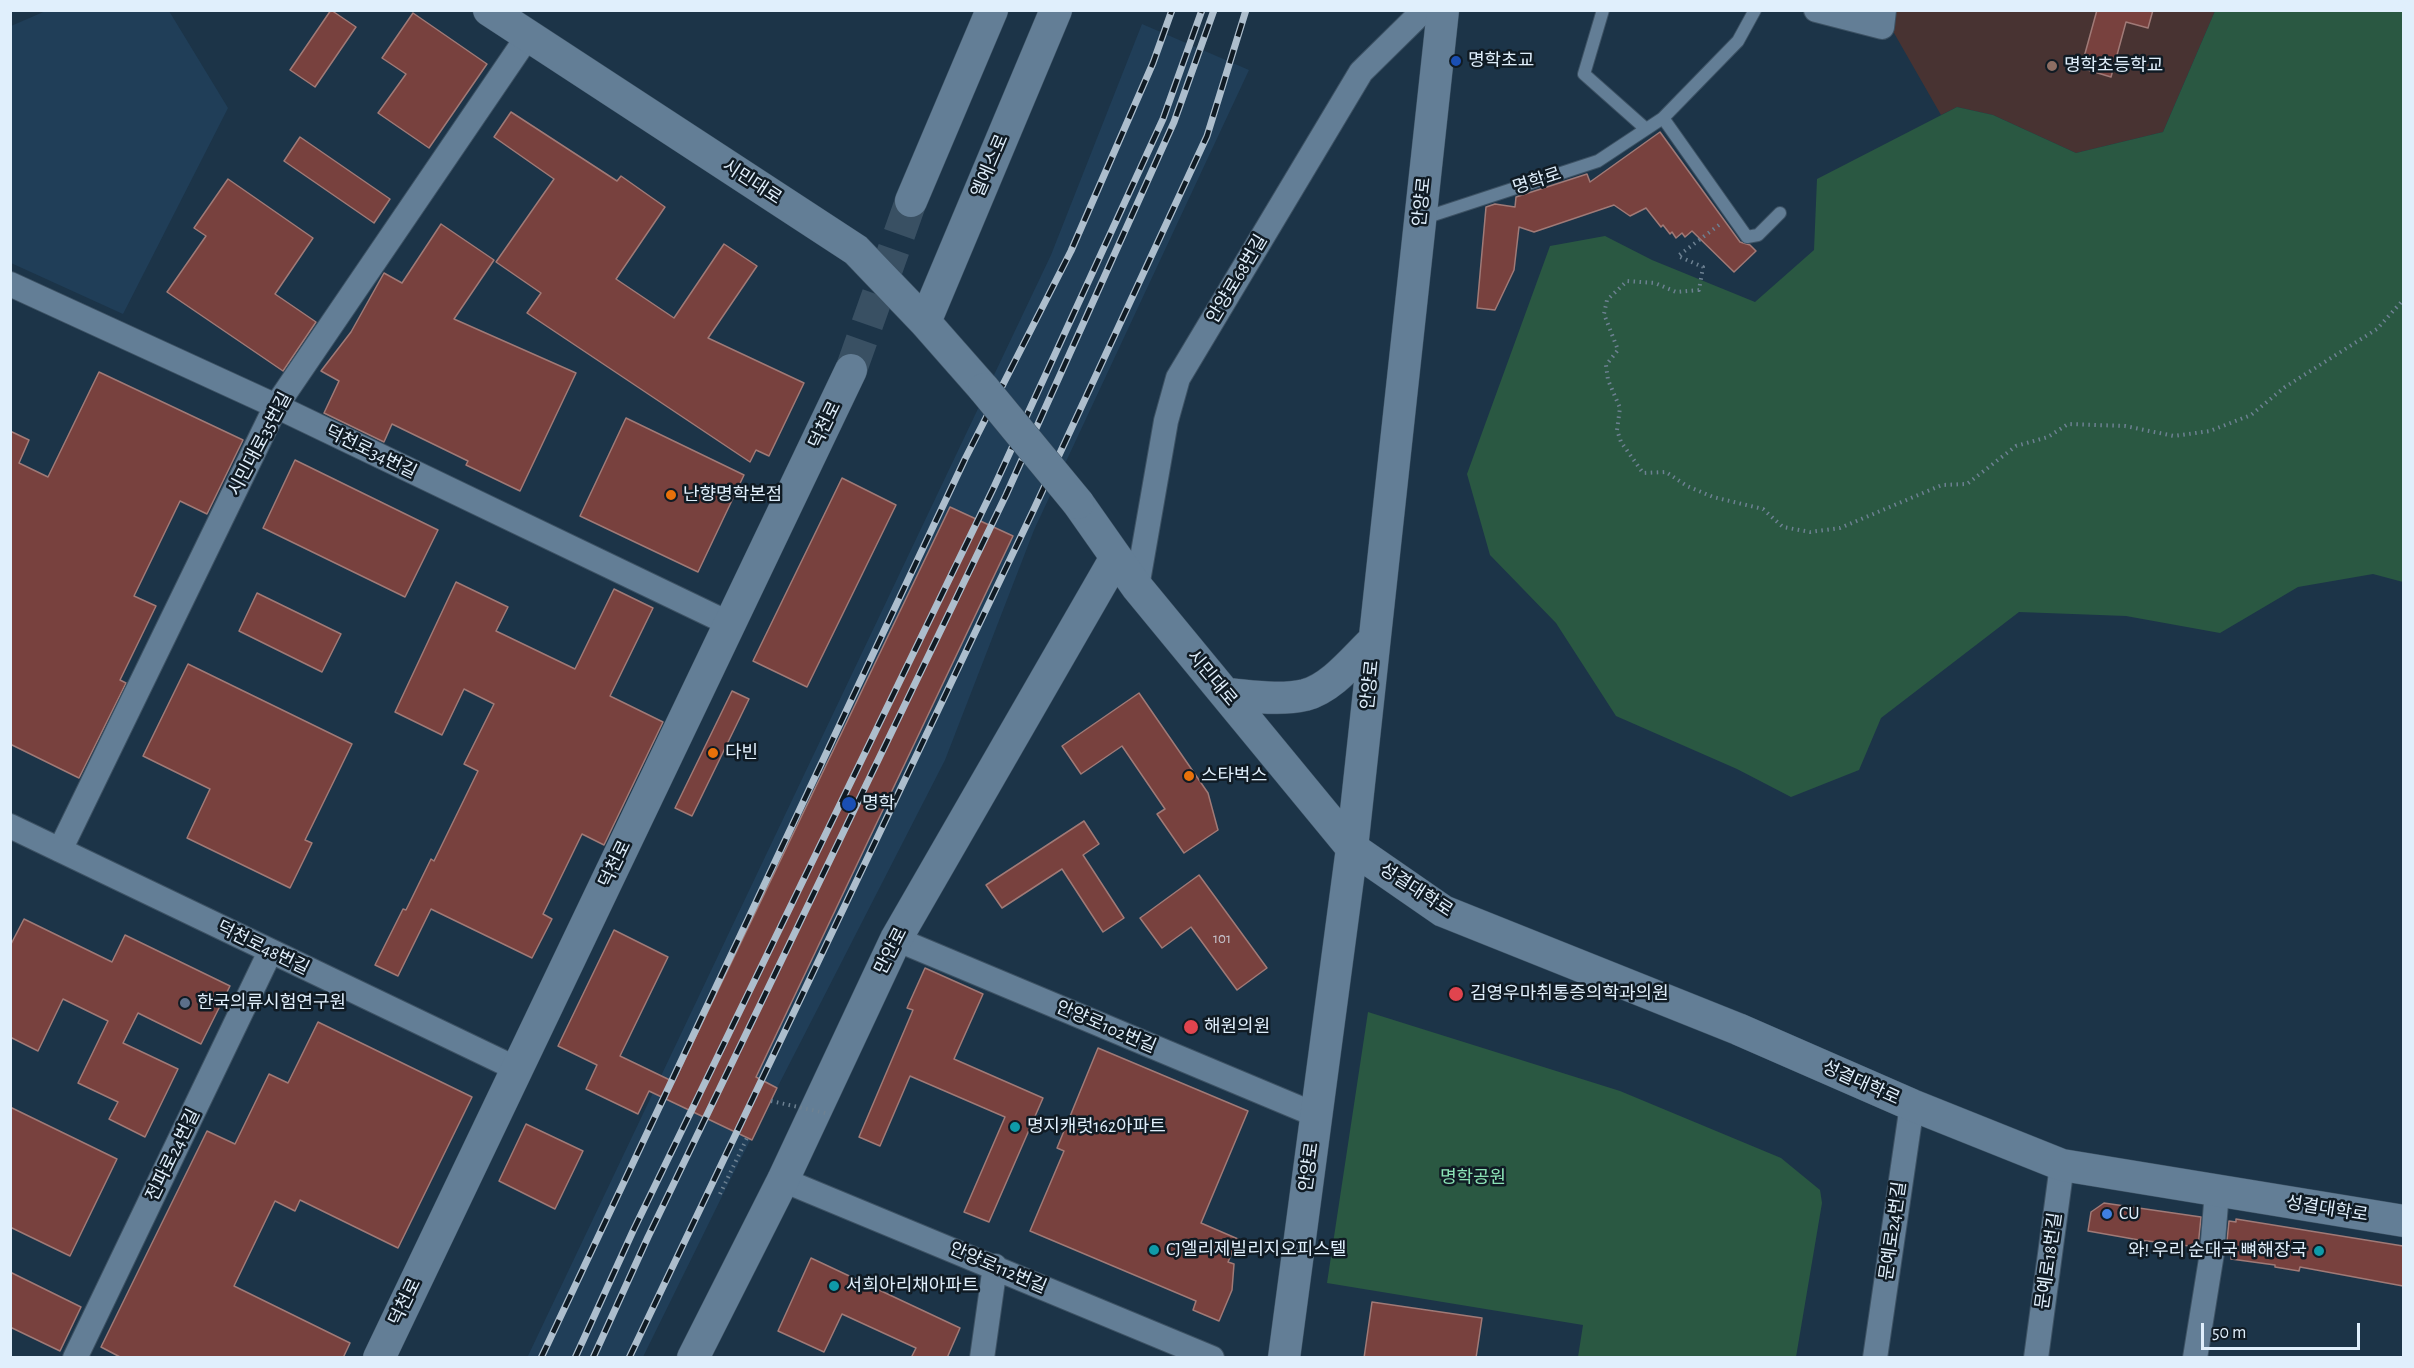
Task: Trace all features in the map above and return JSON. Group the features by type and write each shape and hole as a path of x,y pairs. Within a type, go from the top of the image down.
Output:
{"street":[{"name":"시민대로","path":"489,10 856,250 925,322 984,389 1078,503 1137,587 1352,848"},
{"path":"911,201 992,10"},
{"name":"엘에스로","path":"925,322 1056,10"},
{"name":"안양로68번길","path":"1137,587 1166,421 1178,378 1361,72 1424,10"},
{"name":"안양로","path":"1284,1358 1352,848 1443,10"},
{"path":"1816,10 1882,27 1884,10"},
{"name":"시민대로35번길","path":"60,850 276,406 528,36"},
{"name":"덕천로34번길","path":"10,284 276,406 730,624"},
{"name":"덕천로","path":"379,1358 851,370"},
{"name":"만안로","path":"693,1358 783,1180 896,939 1116,559"},
{"path":"1226,694 1277,698 1306,694 1324,686 1374,640"},
{"name":"덕천로48번길","path":"10,826 517,1069"},
{"name":"성결대학로","path":"1352,848 1443,911 1738,1029 1912,1105 2062,1166 2403,1221"},
{"name":"안양로102번길","path":"896,939 1316,1115"},
{"name":"전파로24번길","path":"75,1358 270,952"},
{"name":"문예로24번길","path":"1875,1358 1912,1105"},
{"name":"문예로18번길","path":"2036,1358 2062,1166"},
{"name":"안양로112번길","path":"783,1180 995,1266 1212,1358"},
{"path":"2195,1358 2212,1253 2217,1191"},
{"path":"982,1358 995,1266"}],"lane":[{"path":"1603,10 1584,74 1646,129"},
{"name":"명학로","path":"1420,219 1598,161 1663,118 1738,41 1755,10"},
{"path":"1663,118 1747,237 1758,235 1780,213"}],"path":[{"path":"1732,215 1678,256 1703,267 1699,290 1676,292 1655,283 1627,281 1607,300 1604,314 1618,350 1606,365 1608,380 1620,408 1617,430 1621,442 1643,473 1666,472 1687,486 1713,497 1763,509 1783,527 1810,532 1840,528 1942,485 1967,484 2016,446 2048,437 2068,424 2125,426 2174,436 2210,431 2251,416 2285,387 2377,328 2403,299"},
{"path":"771,1101 830,1114"},
{"path":"720,1194 747,1138"}],"shaded area":[{"path":"48,10 169,11 228,108 123,314 11,263 11,26"},
{"name":"명학초등학교","path":"1892,10 2215,11 2163,132 2076,153 1993,115 1957,107 1941,115 1890,26"},
{"path":"1142,24 1249,70 1034,530 945,760 734,1172 643,1357 527,1358 1051,255"}],"green space":[{"path":"2215,11 2403,11 2403,582 2373,574 2298,587 2220,633 2126,616 2019,612 1881,718 1859,770 1791,797 1737,769 1616,716 1556,623 1490,555 1467,474 1550,246 1605,236 1652,260 1755,302 1814,250 1817,179 1957,107 1993,115 2076,153 2163,132"},
{"name":"명학공원","path":"1368,1012 1620,1091 1781,1158 1820,1190 1822,1203 1796,1357 1578,1357 1583,1325 1327,1283"}],"building":[{"path":"331,10 356,27 315,87 290,70"},
{"path":"2097,10 2153,10 2148,28 2126,22 2111,77 2081,68"},
{"path":"413,13 487,64 429,148 378,113 406,74 382,58"},
{"path":"511,112 617,181 621,176 665,207 616,279 674,318 724,244 757,266 708,338 804,383 769,456 756,450 750,462 527,313 541,293 496,262 554,179 494,137"},
{"path":"1660,132 1740,242 1750,245 1756,251 1734,272 1692,231 1685,237 1682,233 1676,238 1663,225 1661,227 1646,208 1630,216 1614,205 1534,232 1519,227 1514,270 1495,310 1477,308 1486,207 1495,204 1515,207 1516,197 1587,174 1590,182"},
{"path":"300,137 390,199 374,223 284,161"},
{"path":"228,179 313,238 275,294 316,322 283,371 167,292 206,236 194,228"},
{"path":"441,224 494,260 454,319 576,373 520,491 466,465 468,461 392,424 384,442 324,413 339,381 321,371 351,332 384,273 402,283"},
{"path":"99,372 243,440 207,514 180,501 134,596 156,606 120,680 126,683 79,778 10,744 10,431 29,440 19,463 48,477"},
{"path":"626,418 744,475 698,572 580,516"},
{"path":"295,460 438,530 405,597 263,528"},
{"path":"842,478 896,505 807,687 753,661"},
{"path":"950,507 1013,536 756,1077 777,1088 752,1140 649,1091 638,1114 586,1089 597,1065 558,1046 614,930 668,957 620,1056 674,1082"},
{"path":"456,582 508,607 496,631 575,669 614,589 653,608 610,696 663,722 604,845 582,834 543,914 552,919 532,958 431,909 398,976 375,965 431,859 434,861 478,771 464,764 494,704 464,689 442,735 395,712"},
{"path":"257,593 341,634 322,672 239,631"},
{"path":"188,664 352,744 305,840 312,843 290,888 187,838 210,789 143,756"},
{"path":"732,691 749,699 692,816 675,808"},
{"path":"1139,693 1208,793 1218,830 1184,853 1157,814 1165,809 1122,746 1081,774 1062,746"},
{"path":"1084,821 1099,844 1083,855 1124,918 1103,932 1062,869 1002,908 986,885"},
{"path":"1199,875 1267,968 1237,990 1191,927 1162,948 1140,918"},
{"path":"24,919 112,962 125,935 230,986 201,1044 138,1013 123,1043 178,1069 145,1137 109,1119 118,1102 78,1083 108,1021 63,999 38,1051 10,1037 10,946"},
{"name":"명지캐럿162아파트","path":"925,968 983,994 954,1059 1043,1098 989,1222 964,1212 1005,1117 910,1076 880,1146 859,1137 913,1010 907,1008"},
{"path":"318,1022 472,1097 398,1248 300,1200 295,1211 275,1201 234,1286 350,1343 343,1358 122,1358 101,1347 207,1131 235,1144 269,1074 288,1083"},
{"path":"1098,1048 1248,1111 1201,1223 1238,1239 1228,1262 1234,1264 1232,1290 1219,1321 1193,1310 1196,1301 1030,1231 1064,1151 1057,1148"},
{"path":"10,1107 117,1159 70,1256 10,1227"},
{"path":"526,1124 583,1151 555,1209 499,1181"},
{"path":"2104,1203 2201,1217 2198,1247 2088,1231 2091,1212"},
{"path":"2236,1219 2403,1246 2403,1286 2300,1267 2299,1271 2231,1259 2232,1251 2226,1251 2229,1221 2236,1222"},
{"name":"서희아리채아파트","path":"811,1258 960,1328 947,1358 911,1358 916,1348 842,1314 824,1352 778,1331"},
{"path":"10,1272 81,1307 60,1351 10,1327"},
{"path":"1372,1302 1482,1318 1476,1358 1364,1358"}],"tunnel":[{"path":"851,370 911,201"}],"railway":[{"path":"541,1358 965,459 1071,251 1153,63 1172,10"},
{"path":"575,1358 633,1231 994,487 1163,119 1202,10"},
{"path":"593,1358 648,1237 1006,495 1174,122 1214,10"},
{"path":"629,1358 1034,509 1207,136 1246,10"}],"place":[{"name":"명학초교","path":"1456,61"},
{"name":"명학초등학교","path":"2052,66"},
{"name":"난향명학본점","path":"671,495"},
{"name":"다빈","path":"713,753"},
{"name":"스타벅스","path":"1189,776"},
{"name":"명학","path":"849,804"},
{"name":"김영우마취통증의학과의원","path":"1456,994"},
{"name":"한국의류시험연구원","path":"185,1003"},
{"name":"해원의원","path":"1191,1027"},
{"name":"명지캐럿162아파트","path":"1015,1127"},
{"name":"CU","path":"2107,1214"},
{"name":"CJ엘리제빌리지오피스텔","path":"1154,1250"},
{"name":"와! 우리 순대국 뼈해장국","path":"2319,1251"},
{"name":"서희아리채아파트","path":"834,1286"}]}
